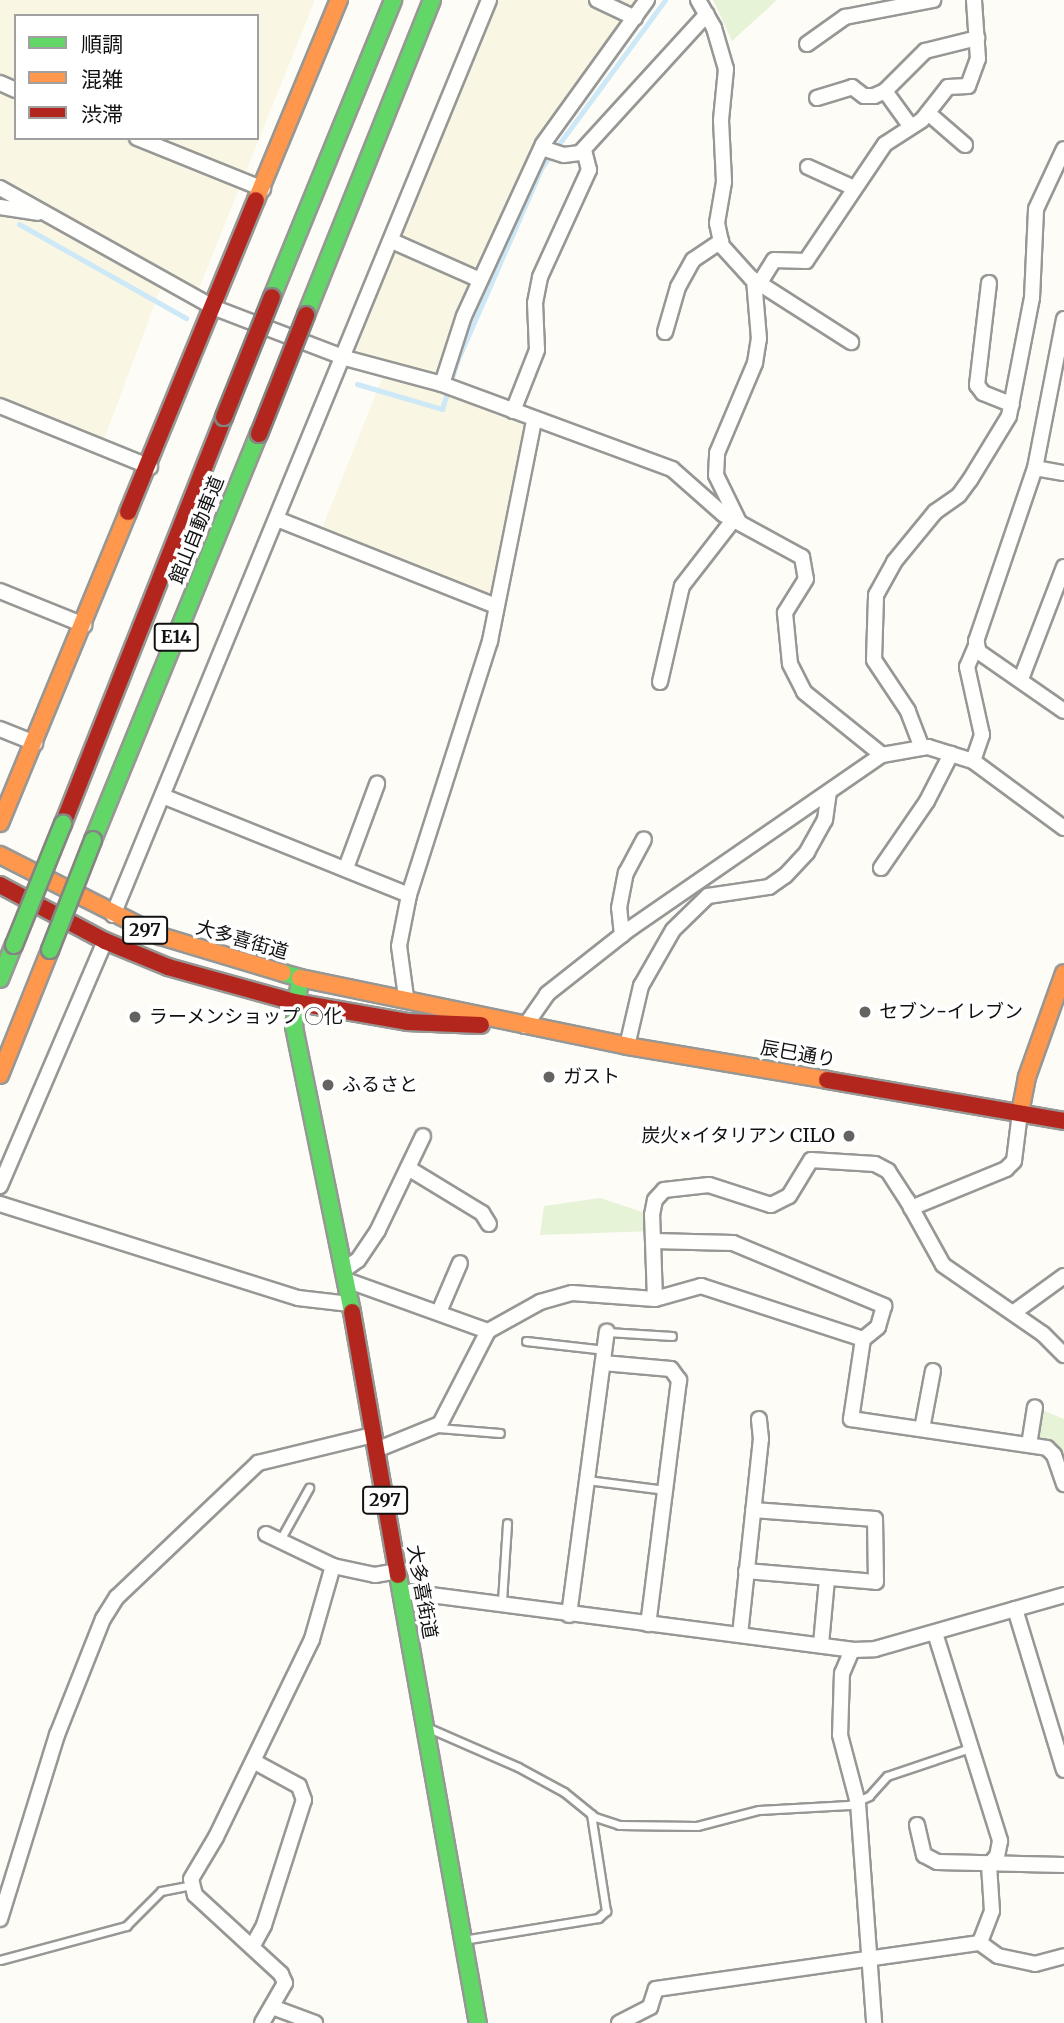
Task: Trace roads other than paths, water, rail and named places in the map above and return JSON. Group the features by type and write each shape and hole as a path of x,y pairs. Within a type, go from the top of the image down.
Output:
{"main road":[{"path":"0,823 150,467 339,0"},
{"name":"館山自動車道","path":"0,979 393,0"},
{"name":"館山自動車道","path":"0,1075 432,0"},
{"name":"大多喜街道","path":"0,855 113,915 186,946 300,978 294,1002 294,1027 345,1275 461,1940 478,2023"},
{"name":"297","path":"0,885 105,940 219,985 294,1002"},
{"path":"1020,1113 1027,1077 1064,973"},
{"name":"辰巳通り","path":"300,978 406,997 525,1027 626,1046 1064,1121"},
{"name":"辰巳通り","path":"294,1002 407,1022 525,1027"}],"street":[{"path":"113,915 165,797 489,0"},
{"path":"597,0 635,18"},
{"path":"442,384 480,280 542,148 647,0"},
{"path":"698,0 707,14 726,69 720,120 725,171 716,223 721,241 756,282 851,342"},
{"path":"807,44 845,17 933,0"},
{"path":"736,521 716,475 717,453 755,363 759,339 756,282 774,260 781,257 806,261 885,144 928,113 948,87 968,86 974,77 977,38 974,0"},
{"path":"542,148 564,155 584,150 707,14"},
{"path":"817,98 852,87 864,96 885,91 925,51 977,38"},
{"path":"885,91 911,127"},
{"path":"928,113 965,145"},
{"path":"142,140 263,189"},
{"path":"922,748 908,711 874,660 876,596 894,562 934,512 959,495 970,480 1012,405 1032,298 1036,209 1064,149"},
{"path":"513,411 537,351 535,303 540,277 589,170 584,150"},
{"path":"808,167 854,188"},
{"path":"0,188 215,307 345,358 442,384 671,469 736,521 802,557 806,579 785,613 790,664 804,692 882,755"},
{"path":"0,207 46,214"},
{"path":"392,241 480,280"},
{"path":"664,332 678,287 693,260 721,241"},
{"path":"989,283 977,385 983,393 1012,405"},
{"path":"973,761 982,734 967,667 1035,468 1064,319"},
{"path":"0,406 150,467"},
{"path":"406,997 399,946 409,895 490,641 534,419"},
{"path":"1035,468 1064,472"},
{"path":"277,519 496,606"},
{"path":"660,682 682,586 736,521"},
{"path":"1021,679 1064,567"},
{"path":"0,591 84,625"},
{"path":"977,643 979,652 1064,711"},
{"path":"0,729 35,743"},
{"path":"525,1027 547,994 622,936 882,755 922,748 973,761 1064,828"},
{"path":"881,867 927,801 951,754"},
{"path":"346,868 377,784"},
{"path":"626,1046 641,985 673,930 708,896 769,887 785,876 807,852 825,820 828,793"},
{"path":"165,797 409,895"},
{"path":"622,936 620,908 626,873 644,839"},
{"path":"0,1186 105,940"},
{"path":"911,1208 1006,1169 1014,1161 1020,1113"},
{"path":"424,1136 378,1230 358,1261 345,1275 488,1331"},
{"path":"655,1299 655,1200 664,1191 709,1185 771,1205 789,1196 811,1160 875,1164 888,1171 943,1265 1013,1313 1064,1355"},
{"path":"408,1168 482,1213 489,1224"},
{"path":"0,1204 298,1298 350,1304"},
{"path":"653,1241 733,1243 884,1306 878,1326 863,1339 851,1419 1029,1445 1054,1455 1064,1483"},
{"path":"439,1312 460,1263"},
{"path":"1013,1313 1064,1276"},
{"path":"0,1919 57,1735 103,1619 117,1597 258,1463 375,1442 440,1424 488,1331 540,1302 572,1293 655,1299 701,1286 863,1339"},
{"path":"569,1615 607,1332"},
{"path":"604,1356 676,1372 679,1380 648,1624"},
{"path":"922,1429 933,1371"},
{"path":"1029,1445 1035,1407"},
{"path":"740,1634 761,1439 759,1419"},
{"path":"746,1571 876,1582 875,1519 753,1510"},
{"path":"265,1534 333,1566 375,1575 398,1571"},
{"path":"262,2023 285,1983 252,1947 195,1895 191,1885 312,1639 333,1566"},
{"path":"821,1644 827,1579"},
{"path":"400,1591 502,1601 569,1615 821,1644 852,1650 935,1633 1064,1595"},
{"path":"1015,1609 1063,1761"},
{"path":"935,1633 1000,1841 995,1860 989,1865 992,1910 980,1944"},
{"path":"852,1650 842,1672 840,1735 858,1803 874,2023"},
{"path":"252,1947 264,1925 303,1800 299,1786 253,1761"},
{"path":"917,1825 923,1855 929,1859 1064,1865"},
{"path":"619,2023 650,2007 656,1989 980,1944 998,1956 1035,1964 1064,1956"},
{"path":"272,2007 315,2023"}],"lane":[{"path":"607,1332 672,1336"},
{"path":"526,1341 604,1356"},
{"path":"433,1427 500,1433"},
{"path":"587,1480 665,1490"},
{"path":"280,1540 309,1488"},
{"path":"502,1601 507,1523"},
{"path":"424,1726 518,1767 564,1792 591,1814 619,1825 697,1826 759,1810 858,1803 887,1776 970,1748"},
{"path":"461,1940 598,1918 606,1911 591,1814"},
{"path":"0,1961 126,1926 161,1891 191,1885"}],"waterway":[{"path":"357,384 442,409 458,359 542,167 665,0"},
{"path":"19,224 186,318"}],"place":[{"name":"セブン-イレブン","path":"865,1012"},
{"name":"ラーメンショップ ◯化","path":"135,1017"},
{"name":"ガスト","path":"549,1077"},
{"name":"ふるさと","path":"328,1085"},
{"name":"炭火×イタリアン CILO","path":"849,1136"}]}
